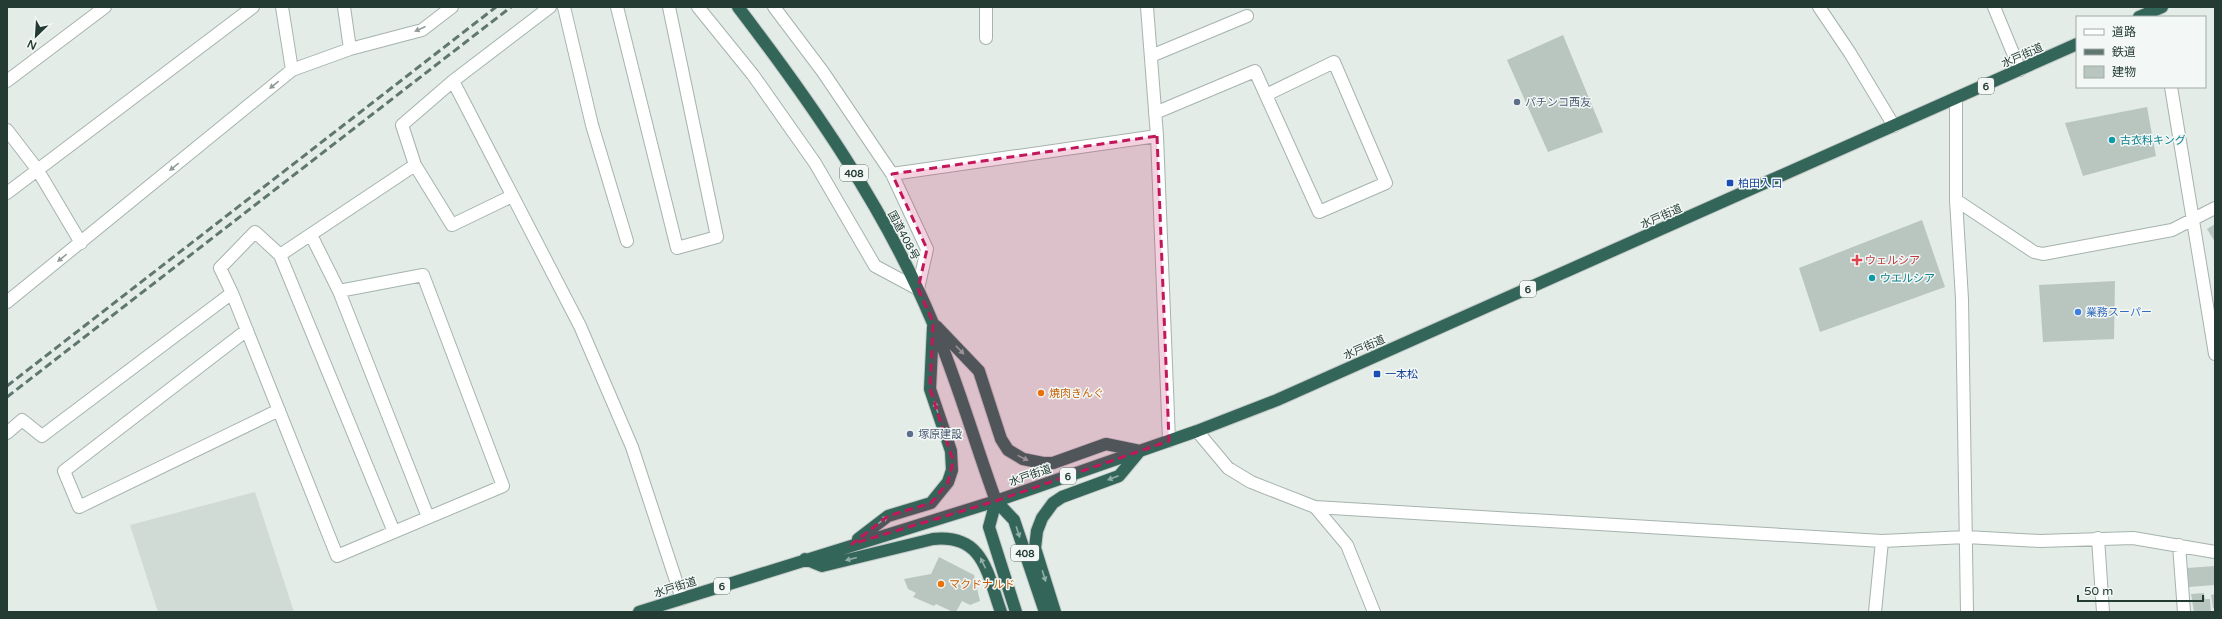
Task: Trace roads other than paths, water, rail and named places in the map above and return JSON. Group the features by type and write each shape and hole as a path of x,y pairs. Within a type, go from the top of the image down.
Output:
{"highway":[{"name":"国道408号","path":"738,7 816,111 866,192 918,289 933,322 996,501"},
{"path":"2145,16 2162,7"},
{"name":"水戸街道","path":"639,612 852,544 996,501 1197,431 1277,400 1894,126 1956,100 2076,44"},
{"path":"933,322 979,371 1001,440 1008,450 1028,461 1043,463 1052,463 1106,444 1140,451 1119,476 1062,496 1053,503 1042,518 1037,531 1035,548 1055,612"},
{"path":"852,544 888,516 931,503 945,486 952,470 951,451 930,388 933,322"},
{"name":"408","path":"996,501 989,527 1016,612"},
{"name":"408","path":"996,501 1014,520 1045,612"},
{"path":"805,559 822,566 933,539 948,538 959,540 974,549 982,559 1001,612"}],"street":[{"path":"7,81 105,7"},
{"path":"7,192 254,7"},
{"path":"282,7 292,70"},
{"path":"344,7 350,49"},
{"path":"7,302 292,70 350,49 422,30 452,7"},
{"path":"512,196 452,225 415,165 402,125 452,81 550,7"},
{"path":"564,7 592,125 627,241"},
{"path":"617,7 677,248 717,237 669,7"},
{"path":"698,7 753,75 815,163 876,266 918,289 927,249 892,174 823,72 774,7"},
{"path":"986,7 986,38"},
{"path":"1147,7 1157,136 1169,441"},
{"path":"1819,7 1850,53 1894,126"},
{"path":"1994,7 2020,70"},
{"path":"1151,56 1247,16"},
{"path":"1155,113 1255,71 1319,212 1386,183 1334,62 1266,95"},
{"path":"452,81 580,326 632,447 682,599"},
{"path":"2171,88 2215,354"},
{"path":"1956,100 1956,200 1962,299 1967,612"},
{"path":"7,130 37,169 81,243"},
{"path":"892,174 1157,136"},
{"path":"280,255 415,165"},
{"path":"1956,200 2034,252 2043,254 2172,230 2215,208"},
{"path":"339,291 423,275 503,486 428,517 394,532 337,556 232,293 220,268 255,232 280,255 394,532"},
{"path":"311,234 339,291 428,517"},
{"path":"7,433 22,420 42,436 232,293"},
{"path":"247,330 64,471 79,507 279,410"},
{"path":"1197,431 1228,468 1252,482 1315,507 1882,541 1966,537 2040,541 2133,538 2215,552"},
{"path":"1315,507 1347,546 1374,612"},
{"path":"2098,538 2103,612"},
{"path":"1875,612 1882,541"},
{"path":"2179,545 2184,612"}],"railway":[{"path":"7,386 496,7"},
{"path":"7,397 511,7"}],"place":[{"name":"パチンコ西友","path":"1517,102"},
{"name":"古衣料キング","path":"2112,140"},
{"name":"柏田入口","path":"1730,183"},
{"name":"ウェルシア","path":"1857,260"},
{"name":"ウエルシア","path":"1872,278"},
{"name":"業務スーパー","path":"2078,312"},
{"name":"一本松","path":"1377,374"},
{"name":"焼肉きんぐ","path":"1041,393"},
{"name":"塚原建設","path":"910,434"},
{"name":"マクドナルド","path":"941,584"}]}
